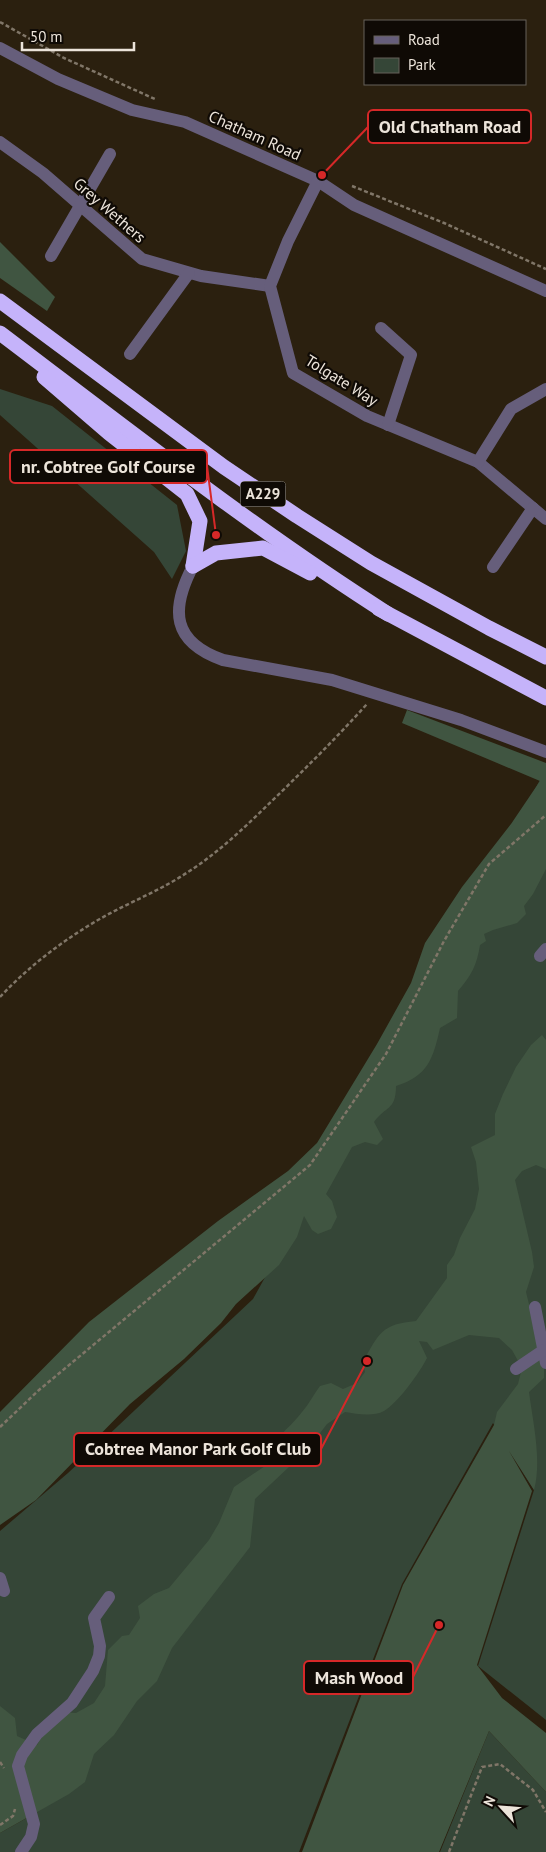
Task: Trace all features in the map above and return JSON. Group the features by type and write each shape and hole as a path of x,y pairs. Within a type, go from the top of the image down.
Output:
{"highway":[{"name":"A229","path":"0,301 224,468 297,516 371,563 546,657"},
{"name":"A229","path":"0,334 182,472 328,576 388,614 546,698"},
{"path":"0,334 50,383 109,433 187,494 200,521 193,566"},
{"path":"193,566 216,553 262,548 388,614"}],"street":[{"name":"Chatham Road","path":"0,48 35,68 104,99 132,110 185,122 318,181 354,206 546,291"},
{"name":"Grey Wethers","path":"0,142 43,172 142,259 201,276 270,286"},
{"path":"51,256 110,154"},
{"path":"270,286 288,241 318,181"},
{"path":"130,354 189,273"},
{"name":"Tolgate Way","path":"270,286 294,373 366,416 478,462 546,519"},
{"path":"381,328 411,354 388,425"},
{"path":"478,462 511,409 546,389"},
{"path":"493,567 534,508"},
{"path":"193,566 185,581 179,600 178,615 188,637 198,648 208,654 223,660 332,680 462,720 546,752"},
{"path":"516,1369 545,1357 535,1307"},
{"path":"0,1578 4,1591"},
{"path":"21,1852 31,1837 34,1824 18,1766 22,1755 37,1734 72,1703 86,1683 98,1656 100,1646 94,1618 109,1598"}],"path":[{"path":"0,22 64,58 144,94"},
{"path":"360,190 444,223 546,269"},
{"path":"0,997 70,937 188,873 219,850 254,819 333,742 376,694"},
{"path":"0,1427 39,1390 310,1165 386,1054 444,941 490,864 546,815"},
{"path":"449,1852 482,1767 500,1764 533,1790 546,1812"}],"green space":[{"path":"0,242 55,297 47,311 0,278"},
{"path":"0,389 52,406 177,505 186,551 172,579 154,552 0,415"},
{"path":"407,710 546,763 546,869 533,894 524,906 526,914 517,923 484,934 486,941 480,945 473,970 458,991 457,1018 440,1028 435,1049 427,1065 415,1077 396,1086 396,1094 392,1104 374,1122 383,1139 377,1145 365,1142 352,1147 326,1194 332,1201 337,1217 331,1229 318,1234 312,1230 304,1216 297,1237 279,1265 236,1304 221,1323 184,1359 130,1404 36,1500 0,1525 0,1412 89,1322 218,1221 288,1171 317,1143 377,1044 411,983 425,943 462,887 511,824 540,781 402,723"},
{"path":"540,780 546,783 546,1720 478,1666 534,1490 493,1423 402,1584 299,1852 0,1852 0,1833 32,1815 0,1742 0,1531 68,1473 253,1299"},
{"path":"542,1035 546,1040 546,1169 536,1165 522,1171 515,1180 534,1267 526,1292 544,1366 544,1378 529,1392 536,1441 536,1478 534,1490 509,1451 532,1491 477,1665 502,1698 546,1733 546,1792 489,1731 439,1852 302,1852 403,1585 494,1425 497,1412 518,1384 522,1368 512,1350 499,1338 469,1335 433,1350 427,1342 419,1341 427,1358 414,1379 390,1407 375,1414 345,1412 327,1424 307,1450 255,1499 250,1547 172,1648 157,1681 137,1701 114,1735 94,1754 85,1782 69,1794 0,1833 0,1706 15,1718 17,1736 37,1745 46,1730 44,1720 59,1712 76,1713 94,1703 105,1686 108,1650 122,1636 129,1635 140,1618 138,1606 154,1594 169,1588 209,1540 219,1523 234,1487 268,1464 273,1447 281,1435 305,1409 320,1386 331,1383 343,1389 357,1383 365,1372 363,1362 378,1337 396,1325 416,1321 447,1278 447,1265 454,1255 460,1238 475,1209 479,1189 476,1162 471,1147 495,1135 495,1114 503,1094 516,1067 531,1045"},
{"path":"489,1731 546,1792 546,1852 440,1852"}],"place":[{"name":"Old Chatham Road","path":"322,175"},
{"name":"nr. Cobtree Golf Course","path":"216,535"},
{"name":"Cobtree Manor Park Golf Club","path":"367,1361"},
{"name":"Mash Wood","path":"439,1625"}]}
